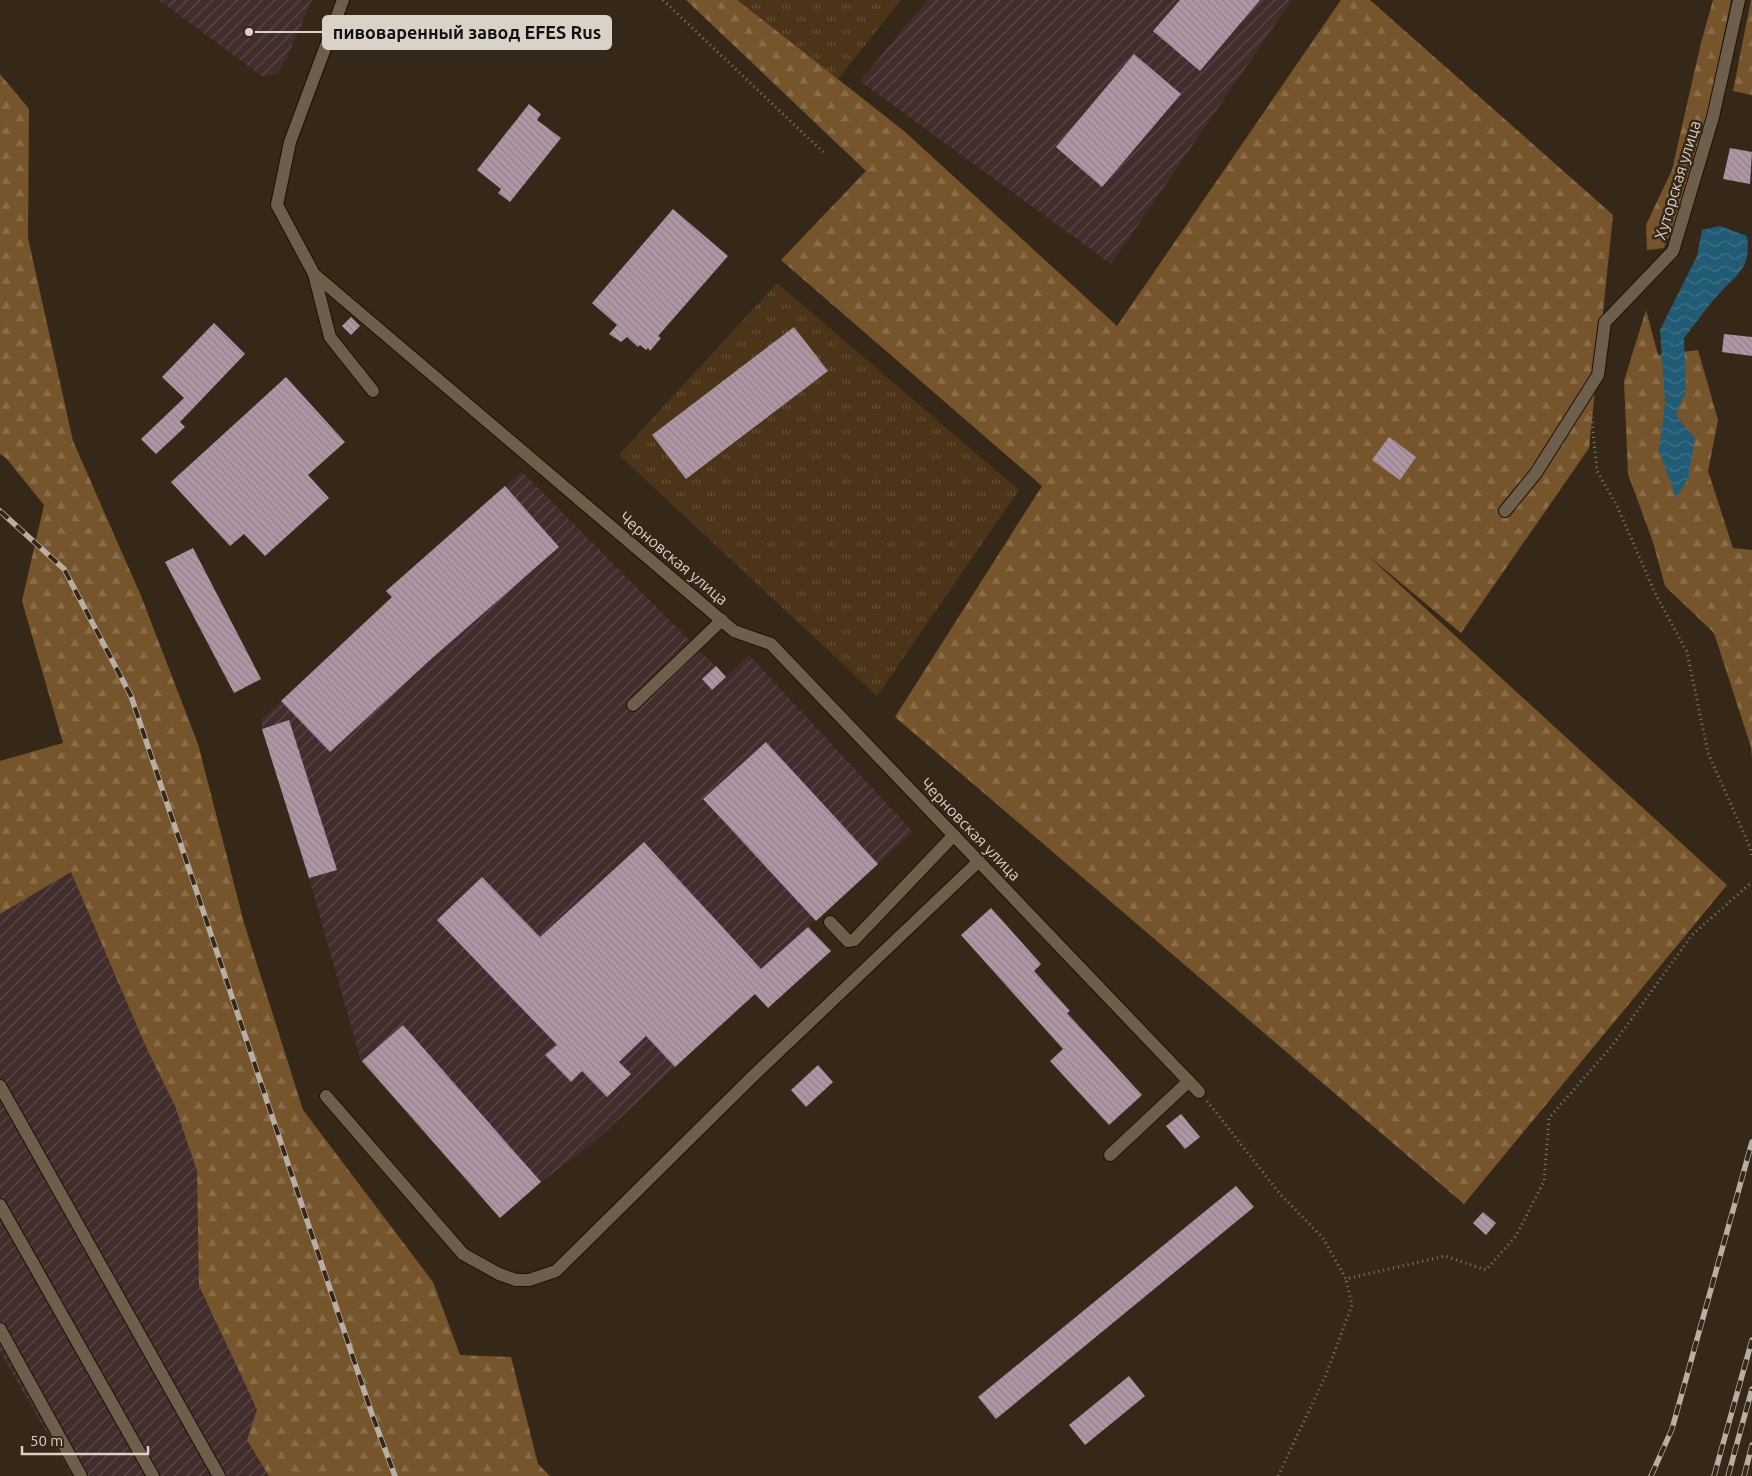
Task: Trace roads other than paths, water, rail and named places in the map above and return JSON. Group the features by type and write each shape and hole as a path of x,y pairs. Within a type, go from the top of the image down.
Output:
{"street":[{"name":"Черновская улица","path":"343,0 290,142 277,205 314,274 734,631 771,644 1199,1092"},
{"name":"Хуторская улица","path":"1505,511 1536,473 1598,375 1605,322 1673,251 1713,117 1739,0"},
{"path":"314,274 330,337 373,391"},
{"path":"633,706 722,620"},
{"path":"830,922 848,941 854,940 954,835"},
{"path":"326,1096 463,1254 499,1274 516,1280 529,1280 556,1271 751,1078 979,861"},
{"path":"1110,1155 1189,1082"},
{"path":"0,1086 219,1476"},
{"path":"0,1205 153,1476"},
{"path":"0,1329 81,1476"}],"water":[{"path":"1720,226 1747,236 1747,257 1741,271 1724,288 1684,338 1686,391 1676,415 1695,439 1688,479 1676,498 1659,451 1665,403 1660,330 1697,256 1702,230"}],"railway":[{"path":"0,511 64,569 131,696 373,1417 395,1476"},
{"path":"1651,1476 1672,1429 1752,1142"},
{"path":"1714,1476 1752,1340"},
{"path":"1728,1476 1752,1389"},
{"path":"1744,1476 1752,1445"}],"place":[{"name":"пивоваренный завод EFES Rus","path":"249,32"}]}
